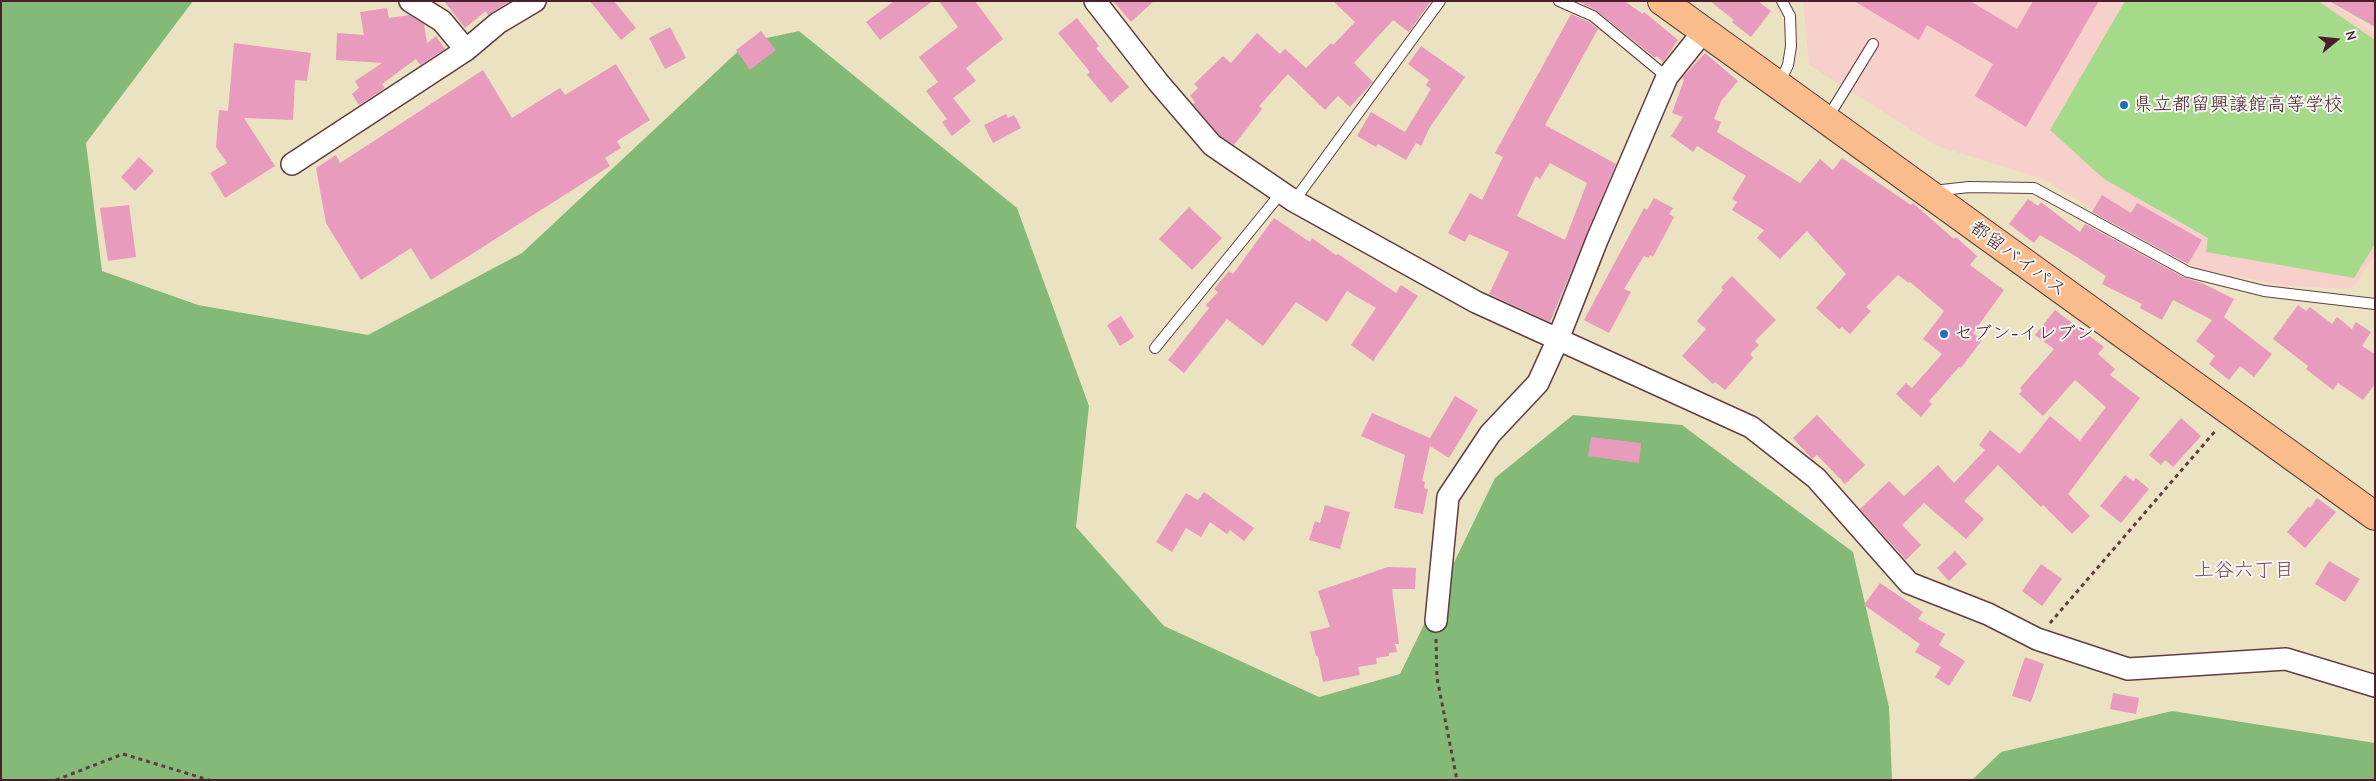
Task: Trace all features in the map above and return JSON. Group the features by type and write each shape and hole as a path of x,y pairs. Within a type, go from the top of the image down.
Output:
{"highway":[{"name":"都留バイパス","path":"1662,1 2230,414 2375,516"}],"street":[{"path":"410,1 442,21 466,50"},
{"path":"1095,1 1158,82 1212,145 1288,197 1476,302 1751,428 1816,478 1909,582 1988,614 2037,639 2128,669 2286,659 2375,686"},
{"path":"292,164 466,50 498,23 526,4"},
{"path":"1436,621 1448,497 1490,434 1538,383 1667,77 1703,32"}],"lane":[{"path":"1155,348 1288,197 1440,1"},
{"path":"1559,1 1593,16 1667,77"},
{"path":"1778,86 1788,65 1791,46 1790,16 1782,1"},
{"path":"1826,120 1873,44"},
{"path":"1927,192 1969,187 2034,188 2188,272 2264,291 2375,304"}],"path":[{"path":"2037,639 2230,414"},
{"path":"1436,621 1437,678 1457,780"},
{"path":"56,780 122,754 210,780"}],"shaded area":[{"name":"県立都留興譲館高等学校","path":"1803,1 2328,1 2375,33 2375,256 2352,289 2284,286 2197,268 2121,226 2043,179 1937,146 1809,65"}],"green space":[{"path":"1,1 193,1 86,143 102,271 198,305 368,335 522,253 748,42 799,31 1017,208 1089,406 1076,527 1164,626 1319,697 1400,674 1495,478 1573,415 1682,425 1853,552 1889,707 1892,780 1,780"},
{"path":"2125,1 2318,1 2375,40 2375,244 2354,278 2206,252 2208,238 2104,179 2050,130"},
{"path":"2172,711 2375,743 2375,780 1972,780 2001,752"}],"building":[{"path":"444,1 510,1 488,15 486,11 465,28"},
{"path":"590,1 614,1 636,28 621,40"},
{"path":"894,1 933,1 880,40 866,22"},
{"path":"939,1 975,1 1003,39 966,68 976,81 953,98 971,121 952,136 942,122 947,119 926,91 938,82 919,57 958,27"},
{"path":"1113,1 1154,1 1131,22"},
{"path":"1333,1 1431,1 1409,32 1393,20 1354,63 1373,82 1350,107 1338,96 1325,110 1288,74 1259,106 1262,109 1234,145 1220,136 1193,104 1195,102 1190,96 1198,88 1194,84 1223,56 1231,63 1257,33 1280,54 1285,49 1306,68 1331,43 1333,45 1355,22"},
{"path":"1578,1 1624,1 1643,14 1644,12 1678,40 1663,62 1657,56 1655,58 1597,11"},
{"path":"1710,1 1758,1 1771,11 1751,37 1732,22 1734,20"},
{"path":"1854,1 1970,1 2017,29 2033,1 2099,1 2026,127 1975,96 1993,64 1927,25 1919,40"},
{"path":"2329,1 2375,1 2375,27"},
{"path":"387,8 389,18 409,15 424,24 427,43 436,36 445,49 420,65 416,59 382,84 385,88 359,105 352,94 359,88 355,81 382,63 336,60 337,33 364,35 360,12"},
{"path":"1571,14 1589,22 1598,29 1545,125 1616,164 1550,322 1489,294 1509,252 1469,234 1465,242 1448,233 1470,193 1482,200 1503,157 1495,153","holes":["1550,163 1587,183 1565,240 1517,216 1536,176 1540,179"]},
{"path":"1077,18 1099,46 1096,48 1129,87 1111,103 1087,75 1090,72 1058,33"},
{"path":"670,27 686,58 665,69 649,38"},
{"path":"761,31 776,50 750,70 736,50"},
{"path":"234,43 311,53 307,81 295,80 293,120 244,118 275,166 225,198 210,173 227,163 216,147 219,110 228,111"},
{"path":"1421,46 1465,77 1430,127 1421,146 1416,143 1406,160 1378,144 1376,147 1357,136 1371,112 1405,132 1431,89 1426,85 1429,80 1408,64"},
{"path":"1705,53 1738,81 1721,101 1714,119 1721,122 1717,132 1800,183 1820,159 1833,170 1842,158 1911,205 1913,203 1954,239 1956,237 1977,256 1970,265 2004,290 1973,333 1982,340 1961,368 1959,367 1929,401 1932,404 1921,417 1896,394 1906,383 1912,388 1942,354 1923,339 1944,311 1910,282 1898,275 1866,307 1871,311 1850,334 1842,327 1839,329 1816,308 1846,274 1807,231 1780,259 1757,238 1764,230 1732,210 1737,202 1732,199 1746,176 1697,146 1693,152 1671,136 1683,117 1672,113 1684,80 1682,78"},
{"path":"616,64 650,120 617,141 621,148 605,158 610,166 431,280 411,248 361,280 326,223 316,168 336,155 340,163 483,70 512,118 560,88 565,95"},
{"path":"1006,114 1008,118 1014,115 1021,128 993,143 984,125"},
{"path":"139,157 154,171 135,191 121,177"},
{"path":"2102,195 2131,213 2137,203 2202,240 2188,264 2092,212"},
{"path":"1654,198 1673,208 1669,214 1674,217 1653,257 1650,255 1649,258 1644,256 1624,289 1631,292 1609,333 1584,320 1644,208 1647,210"},
{"path":"2028,199 2038,206 2041,202 2080,232 2085,224 2185,278 2202,283 2234,299 2224,317 2272,354 2254,377 2240,366 2229,380 2209,364 2215,356 2196,341 2212,320 2173,300 2162,320 2140,308 2142,304 2102,284 2106,276 2077,257 2040,235 2034,243 2009,224"},
{"path":"129,205 136,257 108,261 100,208"},
{"path":"1189,207 1222,238 1192,270 1159,239"},
{"path":"1274,218 1310,242 1312,238 1396,293 1401,285 1418,296 1373,361 1351,345 1376,308 1347,291 1327,322 1296,302 1263,346 1227,319 1184,373 1168,360 1209,308 1206,305 1218,292 1214,289 1229,271 1233,274"},
{"path":"1732,276 1776,320 1755,341 1759,345 1750,354 1753,358 1725,390 1715,382 1713,384 1682,356 1706,329 1697,321 1723,290 1721,287"},
{"path":"2298,305 2306,311 2310,307 2332,324 2337,317 2352,329 2356,322 2371,332 2362,346 2375,354 2375,384 2363,400 2338,383 2333,390 2306,369 2308,366 2273,339"},
{"path":"2055,310 2104,347 2098,354 2115,369 2110,375 2140,398 2068,494 2090,516 2072,534 1998,465 1964,501 1984,519 1966,539 1924,503 1902,525 1921,545 1906,560 1860,509 1889,481 1904,496 1938,465 1954,483 1985,450 1979,445 1990,430 2020,454 2050,416 2080,441 2106,407 2075,380 2043,416 2019,394 2022,391 2020,388 2054,349 2035,335"},
{"path":"1121,316 1134,337 1120,346 1107,325"},
{"path":"1455,396 1478,410 1449,458 1430,446 1422,481 1425,482 1424,488 1428,489 1423,514 1394,508 1405,455 1361,436 1372,413 1430,438"},
{"path":"1817,415 1865,465 1845,484 1817,455 1812,459 1793,438"},
{"path":"2181,418 2201,436 2173,467 2165,460 2161,465 2149,455"},
{"path":"1591,437 1641,443 1639,463 1588,456"},
{"path":"2125,475 2133,481 2136,478 2149,489 2121,523 2100,506"},
{"path":"1204,492 1254,528 1244,541 1230,530 1227,534 1210,522 1201,537 1186,528 1172,552 1156,542 1186,493 1198,500"},
{"path":"2317,498 2336,512 2305,548 2287,532"},
{"path":"1325,505 1350,512 1340,549 1309,540 1315,521 1320,523"},
{"path":"1955,551 1967,564 1949,581 1937,568"},
{"path":"2329,561 2360,579 2345,602 2315,584"},
{"path":"2041,564 2062,579 2042,606 2022,591"},
{"path":"1388,567 1416,568 1415,589 1392,589 1399,644 1395,644 1397,652 1389,653 1389,656 1376,658 1377,664 1358,667 1360,675 1323,682 1318,656 1316,656 1310,632 1330,627 1318,591"},
{"path":"1880,583 1923,612 1918,619 1945,634 1939,645 1965,661 1949,686 1935,677 1941,667 1915,652 1920,644 1864,605"},
{"path":"2025,657 2044,664 2031,702 2012,696"},
{"path":"2113,693 2139,698 2136,714 2110,709"}],"place":[{"name":"県立都留興譲館高等学校","path":"2124,105"},
{"name":"セブン-イレブン","path":"1944,334"}],"district":[{"name":"上谷六丁目","path":"2244,570"}]}
